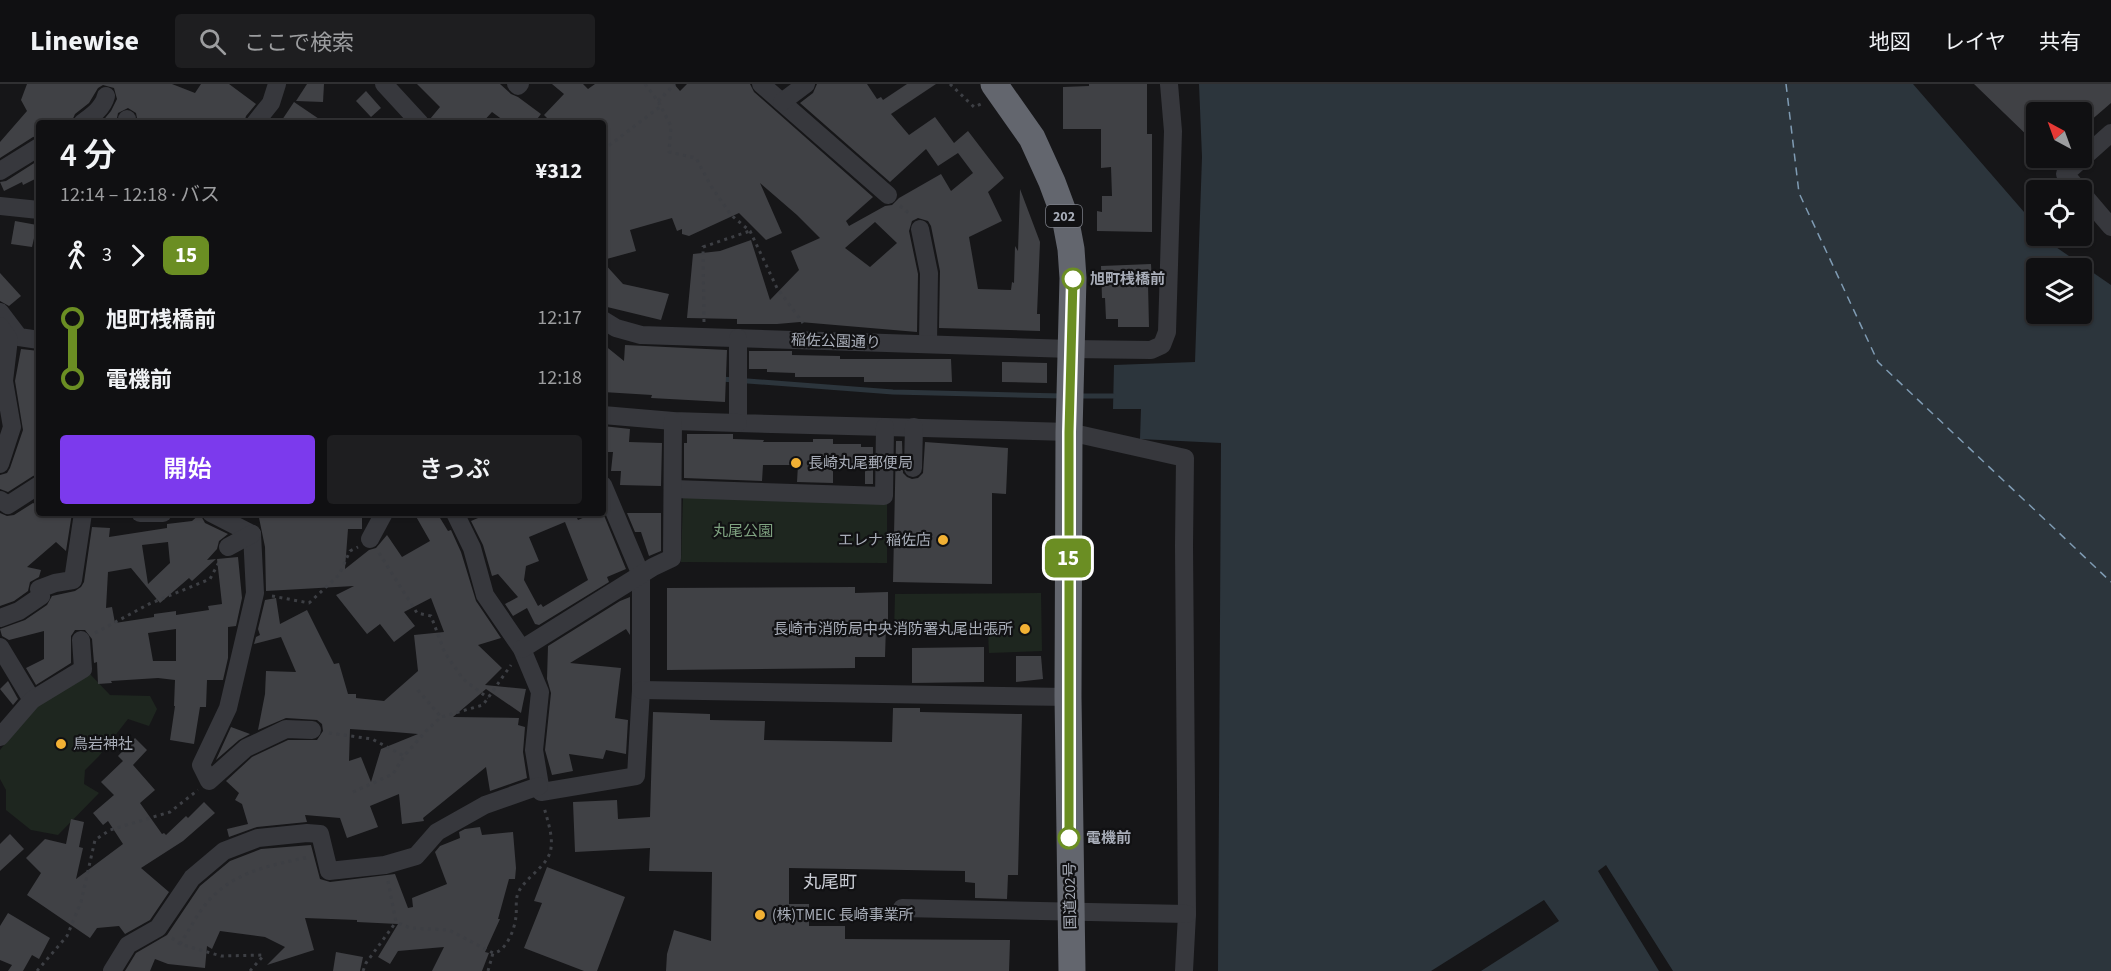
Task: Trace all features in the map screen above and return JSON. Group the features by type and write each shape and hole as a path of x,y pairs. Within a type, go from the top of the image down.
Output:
{"highway":[{"name":"国道202号","path":"994,84 1032,138 1065,217 1071,249 1073,278 1069,423 1068,697 1072,971"}],"street":[{"path":"257,120 271,103 277,84"},
{"path":"384,84 417,120"},
{"path":"761,84 888,195"},
{"path":"782,102 806,84"},
{"name":"稲佐公園通り","path":"606,322 616,328 641,335 928,344 1071,358 1151,350 1162,345 1167,332 1173,131 1169,84"},
{"path":"86,120 104,103 106,96"},
{"path":"2070,180 2065,174 2111,133"},
{"path":"0,171 36,149"},
{"path":"2092,205 2111,227"},
{"path":"0,206 36,210"},
{"path":"920,229 928,273 928,344"},
{"path":"0,312 19,337 36,340"},
{"path":"0,326 9,339 4,381 12,427 0,464"},
{"path":"738,338 738,413"},
{"path":"606,415 673,421 738,413 885,427 1069,423 1185,458 1187,914 1184,971"},
{"path":"522,649 672,558 673,421"},
{"path":"673,489 884,496 885,427"},
{"path":"913,468 914,427"},
{"path":"0,500 8,505 36,487"},
{"path":"112,971 128,945 158,928 192,878 224,851 258,838 307,833 320,834 329,872 385,865 416,856 437,832 485,805 540,789 636,776 641,690 641,575 606,492"},
{"path":"0,618 19,611 41,596 39,589 73,580 83,516"},
{"path":"218,516 252,534"},
{"path":"369,539 382,516"},
{"path":"456,516 472,548 486,595 522,649 540,692 534,750 540,789"},
{"path":"228,547 252,534"},
{"path":"252,534 255,593 228,708 201,765 209,781 246,748 286,729 312,730"},
{"path":"0,737 32,699 83,669 81,640"},
{"path":"2,653 32,699"},
{"path":"641,690 1068,697"},
{"path":"902,908 1187,914"}],"path":[{"path":"645,84 658,101 671,126 669,152 696,158 711,186 731,215 750,231 777,288 807,328 813,340"},
{"path":"658,101 675,84"},
{"path":"950,84 974,107"},
{"path":"606,148 661,106"},
{"path":"888,195 905,209 920,229"},
{"path":"704,337 703,247 750,231"},
{"path":"255,593 309,603 339,575 350,551 369,539 417,613 431,616 445,653 463,678 488,698"},
{"path":"81,640 149,604 210,579 228,547"},
{"path":"353,792 393,774 404,756 441,717 483,705 502,677"},
{"path":"418,690 441,717"},
{"path":"312,730 372,739 404,756"},
{"path":"37,971 67,936 81,902 95,840 110,830 170,812 209,781"},
{"path":"396,922 410,928 449,930 493,953 503,949 514,925 518,894 546,860 551,850 551,837 540,789"},
{"path":"180,944 210,898 236,878 269,866 324,853"},
{"path":"363,971 366,963 396,922 385,865"},
{"path":"158,928 180,944 221,956 264,955 250,971"},
{"path":"488,971 493,953"}],"green space":[{"name":"丸尾公園","path":"683,497 887,503 887,563 681,562"},
{"path":"1041,593 1042,651 989,653 988,632 894,632 895,594"},
{"path":"89,673 110,695 150,696 157,709 149,726 128,719 85,770 84,784 99,793 58,835 31,830 6,810 6,790 0,779 0,750 36,705"}],"shaded area":[{"path":"1199,84 1913,84 2026,214 2026,246 2054,246 2072,258 2026,258 2026,324 2092,324 2092,272 2111,285 2111,971 1673,971 1606,865 1598,871 1659,971 1481,971 1559,921 1544,900 1431,971 1218,971 1221,443 1140,439 1141,409 1113,409 1114,365 1195,362 1202,157"}],"building":[{"path":"27,84 172,84 195,93 201,84 229,84 256,104 245,120 137,120 136,113 128,108 118,113 117,120 104,120 117,99 114,88 103,85 98,88 89,103 75,114 72,120 36,120 36,136 0,158 0,142 27,111 21,100"},
{"path":"307,84 324,84 323,102 296,101"},
{"path":"417,84 500,84 541,114 536,120 503,120 492,112 485,120 430,120 440,107"},
{"path":"552,84 583,84 588,89 595,84 674,84 680,91 687,84 750,84 754,92 873,197 846,221 849,226 885,206 892,205 899,198 941,174 951,191 973,173 958,153 938,166 926,149 890,182 800,103 813,93 817,84 867,84 877,99 881,97 883,100 907,84 936,84 891,114 909,135 935,117 954,143 968,131 1004,178 988,192 1002,221 969,237 978,289 1011,290 1012,282 1014,283 1015,246 1018,251 1020,189 1040,242 1037,314 1040,314 1040,331 939,328 940,271 931,226 928,221 918,218 912,221 909,231 918,274 917,332 800,322 737,324 737,319 687,318 693,254 720,251 751,240 770,300 799,270 791,251 820,238 760,183 782,233 766,240 739,213 689,236 682,234 682,229 677,231 672,218 630,230 636,251 606,259 606,120 549,120 544,115 564,94","holes":["875,222 897,243 870,267 845,248"]},
{"path":"1089,84 1147,84 1147,134 1152,134 1152,232 1097,231 1097,211 1102,212 1102,196 1112,196 1111,167 1101,168 1101,129 1063,129 1063,87 1089,86"},
{"path":"1974,84 2111,84 2111,103 2092,119 2092,102 2026,102 2026,134"},
{"path":"366,91 381,108 371,117 356,101"},
{"path":"294,102 321,120 282,120"},
{"path":"36,162 36,178 23,185 22,182 4,191 0,182 6,181"},
{"path":"15,221 36,225 32,247 11,244"},
{"path":"1151,264 1152,284 1148,284 1149,327 1118,327 1118,319 1106,319 1105,298 1102,298 1101,266"},
{"path":"606,265 623,284 669,294 661,320 606,307"},
{"path":"0,273 21,296 9,306 0,301"},
{"path":"625,345 727,350 725,402 651,398 652,395 606,392 606,346 624,361"},
{"path":"21,349 36,351 36,475 8,492 0,489 0,475 7,473 10,468 23,430 15,381"},
{"path":"749,351 792,351 792,355 840,356 840,359 951,359 952,382 864,382 864,377 795,377 795,373 749,369"},
{"path":"1002,362 1047,363 1047,383 1002,382"},
{"path":"606,426 630,429 629,442 662,443 661,486 620,485 621,471 611,471 613,452 606,452"},
{"path":"687,434 733,434 733,439 764,440 763,442 813,442 813,439 833,439 833,444 861,444 861,447 873,447 873,484 865,484 865,465 833,466 833,483 797,482 798,465 763,465 762,481 684,478 684,443 687,443"},
{"name":"エレナ 稲佐店","path":"896,441 902,441 903,473 912,479 918,478 923,473 925,442 1008,448 1006,494 992,493 992,584 893,582"},
{"path":"33,503 36,504 36,516 72,516 66,551 56,542 27,567 41,570 39,577 30,582 28,591 14,601 0,606 0,513 7,516 14,515"},
{"path":"627,513 661,513 661,551 649,556 641,532 635,532"},
{"path":"201,516 205,523 228,534 219,541 217,549 207,560 216,559 192,581 189,578 160,603 131,568 108,572 106,608 112,607 115,623 154,617 154,614 176,611 176,615 209,610 208,606 222,604 217,559 238,557 242,598 236,626 228,627 228,658 223,680 207,680 206,707 200,707 194,744 170,740 175,706 175,680 158,678 98,684 97,662 94,663 92,639 85,630 75,630 71,636 71,663 36,685 26,668 44,659 44,631 9,640 2,636 0,629 25,620 47,605 52,596 75,591 81,587 84,582 92,527 110,528 109,537 167,528 167,524 192,521","holes":["168,542 170,563 148,584 142,545","176,629 176,661 153,661 148,633"]},
{"path":"259,516 362,516 362,529 348,529 345,569 369,550 376,548 387,535 402,557 430,541 416,516 439,516 448,531 451,530 461,552 476,601 501,638 478,645 502,668 485,685 526,689 521,713 486,689 453,717 519,718 518,725 525,727 523,752 527,778 490,791 486,767 423,818 424,821 402,824 399,794 370,806 378,827 347,838 340,818 305,815 307,822 257,827 229,837 227,829 248,824 242,804 235,800 239,793 226,781 252,757 288,740 317,740 323,731 322,724 317,720 286,718 258,730 265,694 266,671 296,672 281,637 254,644 256,637 260,635 258,629 265,600 276,598 280,624 307,610 334,664 339,663 348,694 356,694 356,698 384,701 418,671 414,635 444,632 431,598 404,612 415,626 394,642 380,624 367,634 336,595 354,586 266,591 265,547","holes":["350,729 418,734 381,749 371,782 361,757 349,761"]},
{"path":"477,516 581,516 577,518 578,520 587,516 604,516 626,569 607,577 609,582 539,625 535,624 527,608 513,616 505,604 518,597 498,574 492,576 483,545 471,521 478,518","holes":["565,522 588,580 543,607 541,604 538,606 524,580 526,566 539,561 529,537"]},
{"path":"855,587 855,593 888,592 885,657 855,657 855,668 667,670 667,588"},
{"path":"630,597 630,635 626,629 570,663 621,668 615,718 628,720 626,754 606,750 603,759 569,754 573,771 552,775 545,750 551,693 547,679 548,646"},
{"path":"984,647 984,682 912,683 912,648"},
{"path":"1016,656 1041,656 1043,679 1016,682"},
{"path":"8,681 18,699 13,705 0,689"},
{"path":"893,708 920,708 920,712 1022,714 1018,875 1008,875 1007,899 975,898 975,883 965,882 965,871 789,868 789,904 809,904 809,926 845,926 845,939 1010,940 1009,971 666,971 667,954 674,930 711,941 712,872 649,871 650,848 575,852 573,802 617,800 618,819 650,817 653,712 710,714 710,720 765,721 764,740 892,742"},
{"path":"231,727 250,734 239,740 216,760"},
{"path":"135,738 147,750 133,765 155,790 140,803 162,834 166,835 204,802 215,813 183,841 141,868 169,892 150,920 125,934 119,926 97,928 90,938 27,895 41,873 26,858 45,839 66,844 71,819 84,822 79,847 83,848 76,879 123,844 108,821 103,825 93,813 114,795 101,782 123,761 118,756"},
{"path":"480,827 482,835 513,832 516,868 515,879 509,879 498,919 500,919 485,952 489,953 482,971 432,971 444,947 398,951 390,964 378,957 398,924 305,918 314,950 267,965 285,947 265,937 220,931 212,949 207,946 205,968 168,964 155,959 150,971 125,971 136,953 167,935 200,886 230,861 261,849 311,845 320,879 330,882 395,874 408,908 413,907 412,898 447,884 435,852 440,846 460,838 459,832 465,829"},
{"path":"10,834 24,849 0,871 0,844"},
{"path":"547,867 625,897 597,971 584,971 524,948 542,903 534,901"},
{"path":"8,913 50,938 39,959 32,955 23,971 8,971 12,965 0,960 0,926"},
{"path":"336,952 363,957 360,971 333,971"}],"waterway":[{"path":"721,379 893,392 1063,396"},
{"path":"1078,396 1113,396"}],"ferry route":[{"path":"1786,84 1799,193 1878,362 2111,582"}],"bus line":[{"name":"15","path":"1069,838 1069,432 1073,279"}],"place":[{"name":"旭町桟橋前","path":"1073,279"},
{"name":"長崎丸尾郵便局","path":"796,463"},
{"name":"エレナ 稲佐店","path":"943,540"},
{"name":"長崎市消防局中央消防署丸尾出張所","path":"1025,629"},
{"name":"鳥岩神社","path":"61,744"},
{"name":"電機前","path":"1069,838"},
{"name":"(株)TMEIC 長崎事業所","path":"760,915"}],"district":[{"name":"丸尾町","path":"830,882"}]}
